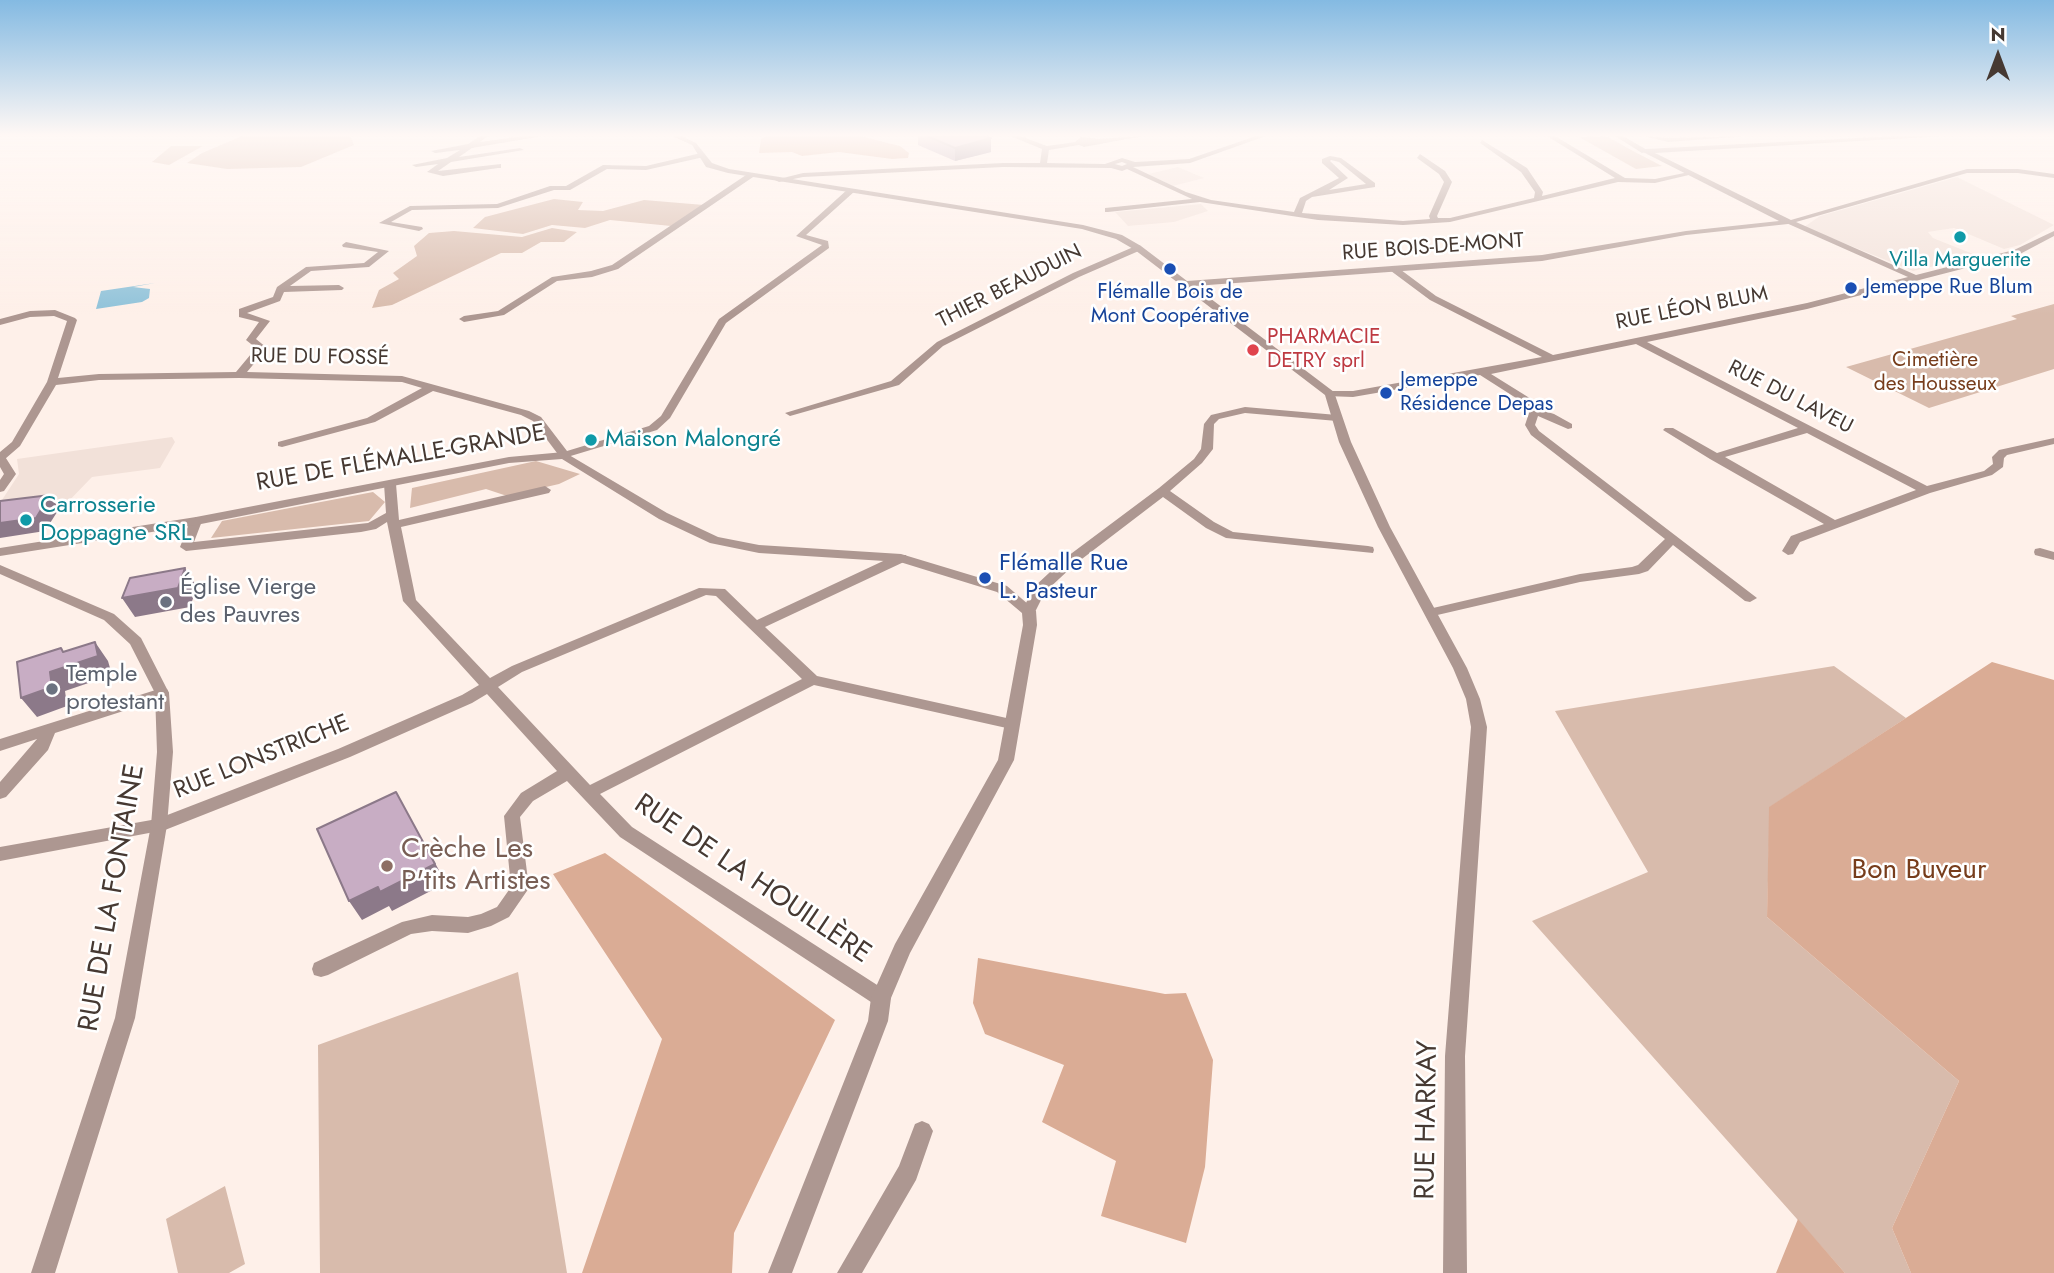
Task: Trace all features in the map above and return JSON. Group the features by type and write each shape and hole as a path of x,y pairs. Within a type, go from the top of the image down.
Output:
{"street":[{"path":"419,229 383,223 410,208 498,206 530,195"},
{"path":"464,319 501,313 555,279 592,274 615,267 722,195"},
{"path":"564,455 653,428 665,418 722,321 826,246 825,243 800,236 846,195"},
{"path":"879,195 1090,229 1119,237 1138,248 1330,394"},
{"path":"1191,195 1200,200"},
{"path":"1297,215 1303,200 1312,195"},
{"path":"1436,222 1433,216 1443,195"},
{"path":"1108,210 1200,200 1297,215 1384,223 1436,222 1552,195"},
{"path":"1733,195 1788,222 1916,276"},
{"name":"RUE BOIS-DE-MONT","path":"1183,284 1542,258 1686,233 1788,222 1881,195"},
{"path":"1132,196 1142,206"},
{"path":"1436,210 1460,217"},
{"name":"RUE LÉON BLUM","path":"1330,394 1353,394 1482,372 1807,306 2017,252 2054,233"},
{"path":"239,375 262,348 251,340 265,321 240,312 275,301 279,289 309,269 366,265 385,251 346,245"},
{"name":"THIER BEAUDUIN","path":"789,413 895,383 940,344 1076,275 1138,248"},
{"path":"1394,268 1442,303 1551,358"},
{"path":"279,289 339,288"},
{"path":"0,322 30,314 55,313 72,320 52,382 16,444 0,457 10,474 0,488"},
{"name":"RUE DU LAVEU","path":"1636,340 1926,490"},
{"path":"1482,372 1524,398 1534,411 1550,415 1568,426"},
{"name":"RUE DU FOSSÉ","path":"52,382 99,377 239,375 402,379 537,419 564,455"},
{"path":"282,444 372,420 430,388"},
{"name":"RUE HARKAY","path":"1330,394 1337,418 1384,527 1433,612 1473,699 1479,727 1455,1056 1455,1273"},
{"path":"780,1273 878,1021 881,998 902,950 1006,760 1030,625 1029,611 1039,590 1069,562 1163,491 1204,453 1209,424 1218,415 1250,410 1337,418"},
{"path":"1534,411 1530,425 1535,433 1750,598"},
{"path":"1714,457 1808,429"},
{"path":"1669,430 1835,526"},
{"path":"1788,551 1796,540 1926,490 1988,473 1999,465 1998,457 2003,452 2054,441"},
{"name":"RUE DE FLÉMALLE-GRANDE","path":"0,552 196,521 509,460 564,455 663,516 714,540 759,549 901,558 944,568 1002,589 1029,611"},
{"name":"RUE DE LA HOUILLÈRE","path":"390,484 393,520 410,601 491,685 588,793 626,832 881,998"},
{"path":"196,521 186,547 361,528 545,490"},
{"path":"1163,491 1210,525 1230,535 1368,550"},
{"path":"1433,612 1580,578 1634,571 1643,568 1673,538"},
{"path":"2040,552 2054,556"},
{"path":"757,625 901,558"},
{"name":"RUE DE LA FONTAINE","path":"0,569 109,617 136,641 162,693 165,752 159,825 125,1018 43,1273"},
{"name":"RUE LONSTRICHE","path":"0,854 159,825 344,753 491,685 517,669 704,591 720,592 812,680"},
{"path":"588,793 812,680 1011,724"},
{"path":"0,745 162,693"},
{"path":"0,793 43,746 49,729"},
{"path":"321,969 408,926 423,923 468,925 485,921 503,912 520,888 512,816 527,797 568,772"},
{"path":"849,1273 908,1172 922,1131"}],"shaded area":[{"path":"1892,195 1994,195 2054,225 2020,245 2004,249 1954,228 1928,232 1933,238 1978,256 1913,271 1804,227 1820,216"},
{"path":"1201,204 1208,211 1174,222 1128,226 1115,212"},
{"path":"172,437 175,442 160,468 92,477 64,506 0,515 0,503 19,474 17,459"}],"green space":[{"path":"554,199 583,202 578,210 603,211 644,200 704,205 671,226 610,220 585,228 552,225 523,234 473,228 485,217"},
{"path":"552,228 577,232 564,242 541,242 522,253 501,253 392,305 372,308 379,290 399,279 393,273 417,256 414,246 429,233 454,231 522,237"},
{"name":"Cimetière des Housseux","path":"2054,304 2054,369 1929,408 1846,367 2017,319 2011,316"},
{"path":"536,461 580,474 559,484 507,496 486,489 410,508 412,488"},
{"path":"373,492 385,502 369,521 211,538 222,521"},
{"name":"Bon Buveur","path":"1992,662 2054,680 2054,1273 1911,1273 1892,1228 1959,1081 1767,917 1769,807"},
{"path":"1834,666 1906,718 1770,807 1767,917 1959,1081 1892,1228 1911,1273 1845,1273 1532,921 1648,872 1555,711"},
{"path":"605,853 835,1020 734,1233 732,1273 582,1273 662,1039 553,874"},
{"path":"978,958 1165,994 1186,993 1213,1060 1205,1167 1186,1243 1101,1216 1116,1161 1042,1122 1064,1065 985,1034 973,1003"},
{"path":"518,972 567,1273 320,1273 318,1045"},
{"path":"225,1186 245,1264 229,1273 178,1273 166,1219"},
{"path":"1798,1219 1845,1273 1776,1273"}],"water":[{"path":"155,283 133,287 150,289 149,298 142,302 96,309 101,291"}],"building":[{"path":"50,495 36,518 0,523 0,501"},
{"path":"185,568 178,588 122,598 130,578"},
{"path":"95,642 98,656 50,672 52,687 21,698 17,662 61,648 63,652"},
{"name":"Crèche Les P'tits Artistes","path":"396,792 435,864 380,892 378,887 349,901 317,829"}],"place":[{"name":"Villa Marguerite","path":"1960,237"},
{"name":"Flémalle Bois de Mont Coopérative","path":"1170,269"},
{"name":"Jemeppe Rue Blum","path":"1851,288"},
{"name":"PHARMACIE DETRY sprl","path":"1253,350"},
{"name":"Jemeppe Résidence Depas","path":"1386,393"},
{"name":"Maison Malongré","path":"591,440"},
{"name":"Carrosserie Doppagne SRL","path":"26,520"},
{"name":"Flémalle Rue L. Pasteur","path":"985,578"},
{"name":"Église Vierge des Pauvres","path":"166,602"},
{"name":"Temple protestant","path":"52,689"},
{"name":"Crèche Les P'tits Artistes","path":"387,866"}]}
